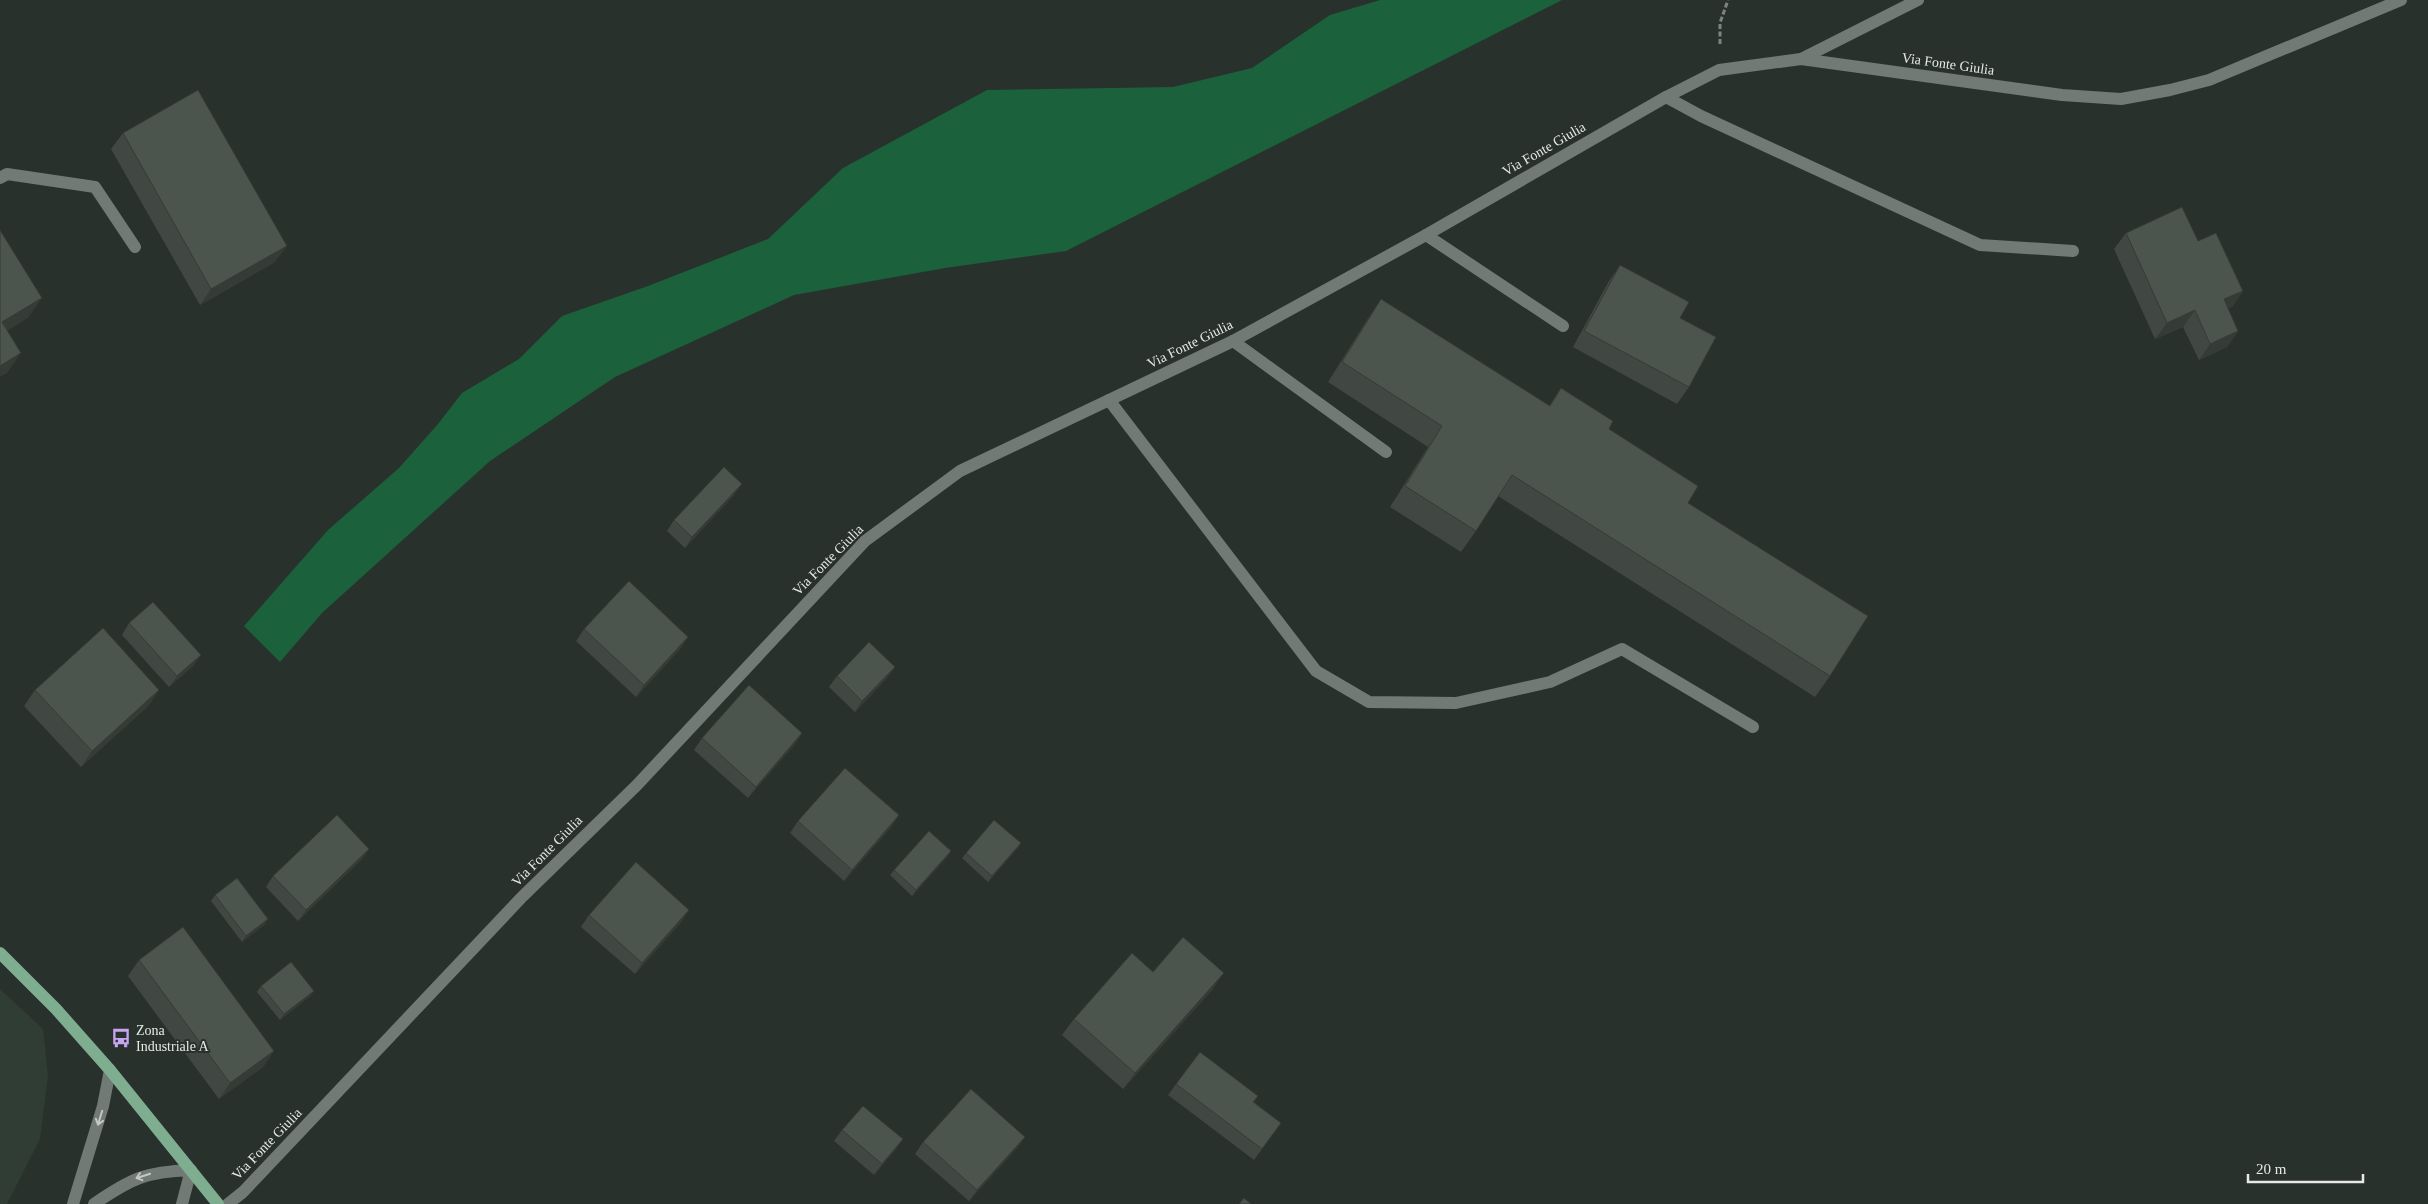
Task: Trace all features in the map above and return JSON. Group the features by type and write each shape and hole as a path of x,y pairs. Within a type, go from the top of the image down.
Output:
{"main road":[{"path":"0,953 56,1009 110,1070 218,1204"}],"street":[{"path":"1802,59 1918,0"},
{"name":"Via Fonte Giulia","path":"228,1204 243,1192 522,897 637,784 865,541 960,471 1233,341 1426,235 1666,96 1719,70 1802,59 2062,95 2121,99 2170,90 2209,80 2401,0"},
{"path":"1666,96 1701,116 1980,244 2074,251"},
{"path":"0,178 7,174 95,187 135,247"},
{"path":"1426,235 1563,326"},
{"path":"1233,341 1386,452"},
{"path":"1109,400 1316,671 1369,702 1456,703 1550,682 1622,649 1753,727"},
{"path":"73,1204 103,1106 110,1070"},
{"path":"94,1204 127,1182 160,1171 191,1170 182,1204"}],"path":[{"path":"1719,70 1720,23 1728,0"}],"shaded area":[{"path":"0,989 43,1029 48,1076 40,1139 7,1204 0,1204"}],"green space":[{"path":"1380,0 1562,0 1066,251 945,268 794,295 615,377 490,461 322,613 280,662 244,626 328,530 399,468 438,424 462,393 519,359 562,316 648,286 768,239 843,168 987,90 1173,87 1252,68 1330,15"}],"building":[{"path":"198,90 287,246 211,289 123,133"},
{"path":"2182,207 2198,241 2216,233 2243,291 2224,299 2238,331 2210,344 2195,310 2167,323 2126,233"},
{"path":"0,230 42,298 2,322 21,353 0,366"},
{"path":"1620,265 1689,302 1680,318 1716,337 1689,387 1584,331"},
{"path":"1381,299 1550,406 1561,388 1613,421 1609,429 1698,486 1688,503 1868,616 1830,676 1512,475 1476,531 1405,486 1442,426 1342,362"},
{"path":"724,467 742,484 692,537 674,520"},
{"path":"629,581 688,637 644,685 584,629"},
{"path":"153,602 201,655 177,676 129,623"},
{"path":"103,628 159,690 92,751 35,690"},
{"path":"869,642 895,667 862,701 837,676"},
{"path":"749,685 802,733 756,787 702,738"},
{"path":"845,768 899,815 852,870 798,821"},
{"path":"337,815 369,849 306,910 273,876"},
{"path":"994,820 1021,843 992,876 966,853"},
{"path":"929,831 951,851 916,890 894,870"},
{"path":"636,862 689,910 642,963 589,915"},
{"path":"237,878 268,919 246,936 215,895"},
{"path":"183,927 274,1051 230,1083 139,960"},
{"path":"1183,937 1224,973 1135,1073 1074,1019 1132,953 1153,972"},
{"path":"291,962 314,991 284,1014 261,986"},
{"path":"1200,1052 1258,1096 1253,1102 1281,1123 1262,1149 1176,1084"},
{"path":"971,1089 1025,1137 977,1190 923,1142"},
{"path":"863,1106 903,1139 882,1164 842,1130"},
{"path":"1244,1198 1251,1204 1239,1204"}],"place":[{"name":"Zona Industriale A","path":"121,1038"}]}
